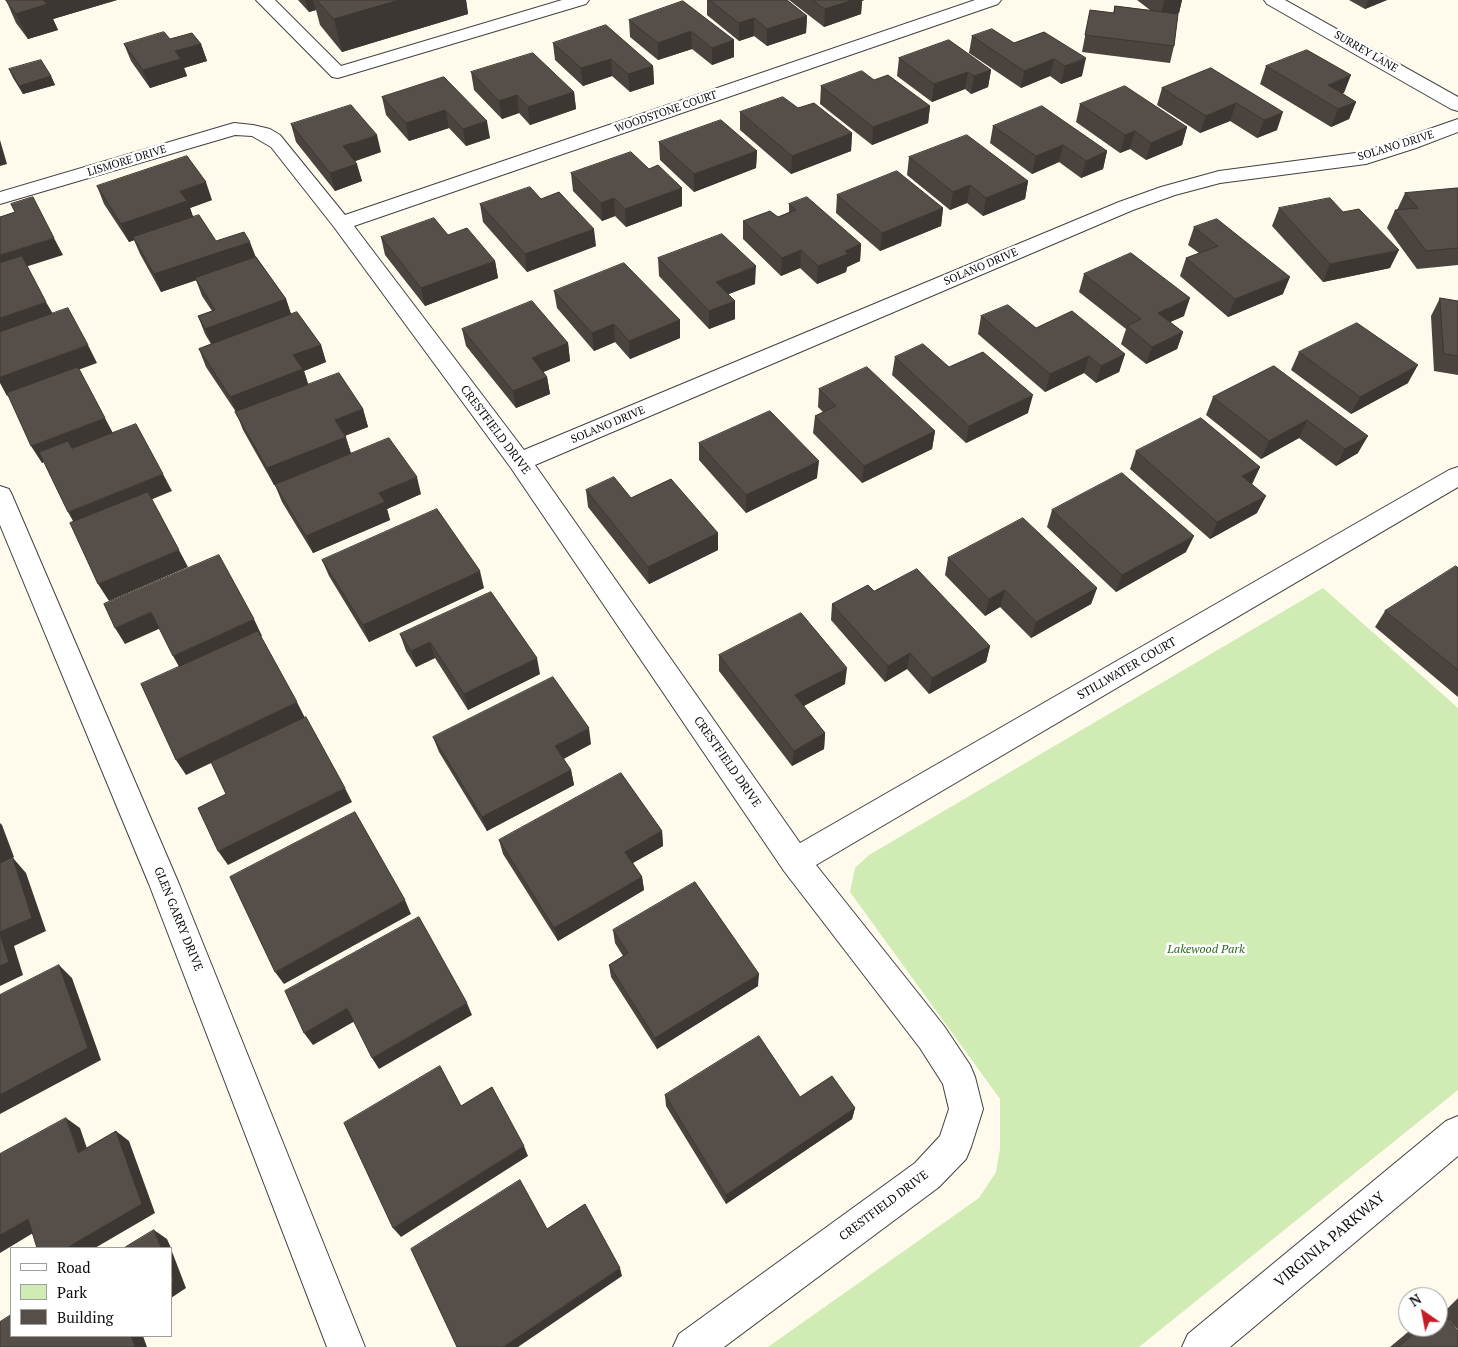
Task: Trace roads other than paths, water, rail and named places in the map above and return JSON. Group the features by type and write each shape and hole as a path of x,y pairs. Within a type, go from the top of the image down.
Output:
{"street":[{"path":"265,0 338,73 580,0"},
{"name":"WOODSTONE COURT","path":"341,223 992,0"},
{"name":"SURREY LANE","path":"1273,0 1458,105"},
{"name":"SOLANO DRIVE","path":"520,462 1126,206 1168,191 1219,177 1366,158 1458,125"},
{"name":"LISMORE DRIVE","path":"0,198 215,134 234,129 254,129"},
{"name":"CRESTFIELD DRIVE","path":"254,129 267,134 278,144 341,223 520,462 796,861 932,1037 958,1077 966,1109 954,1147 927,1174 692,1347"},
{"name":"STILLWATER COURT","path":"796,861 1458,476"},
{"name":"GLEN GARRY DRIVE","path":"0,495 164,884 346,1347"},
{"name":"VIRGINIA PARKWAY","path":"1201,1347 1458,1133"}],"park label":[{"name":"Lakewood Park","path":"1206,950"}]}
